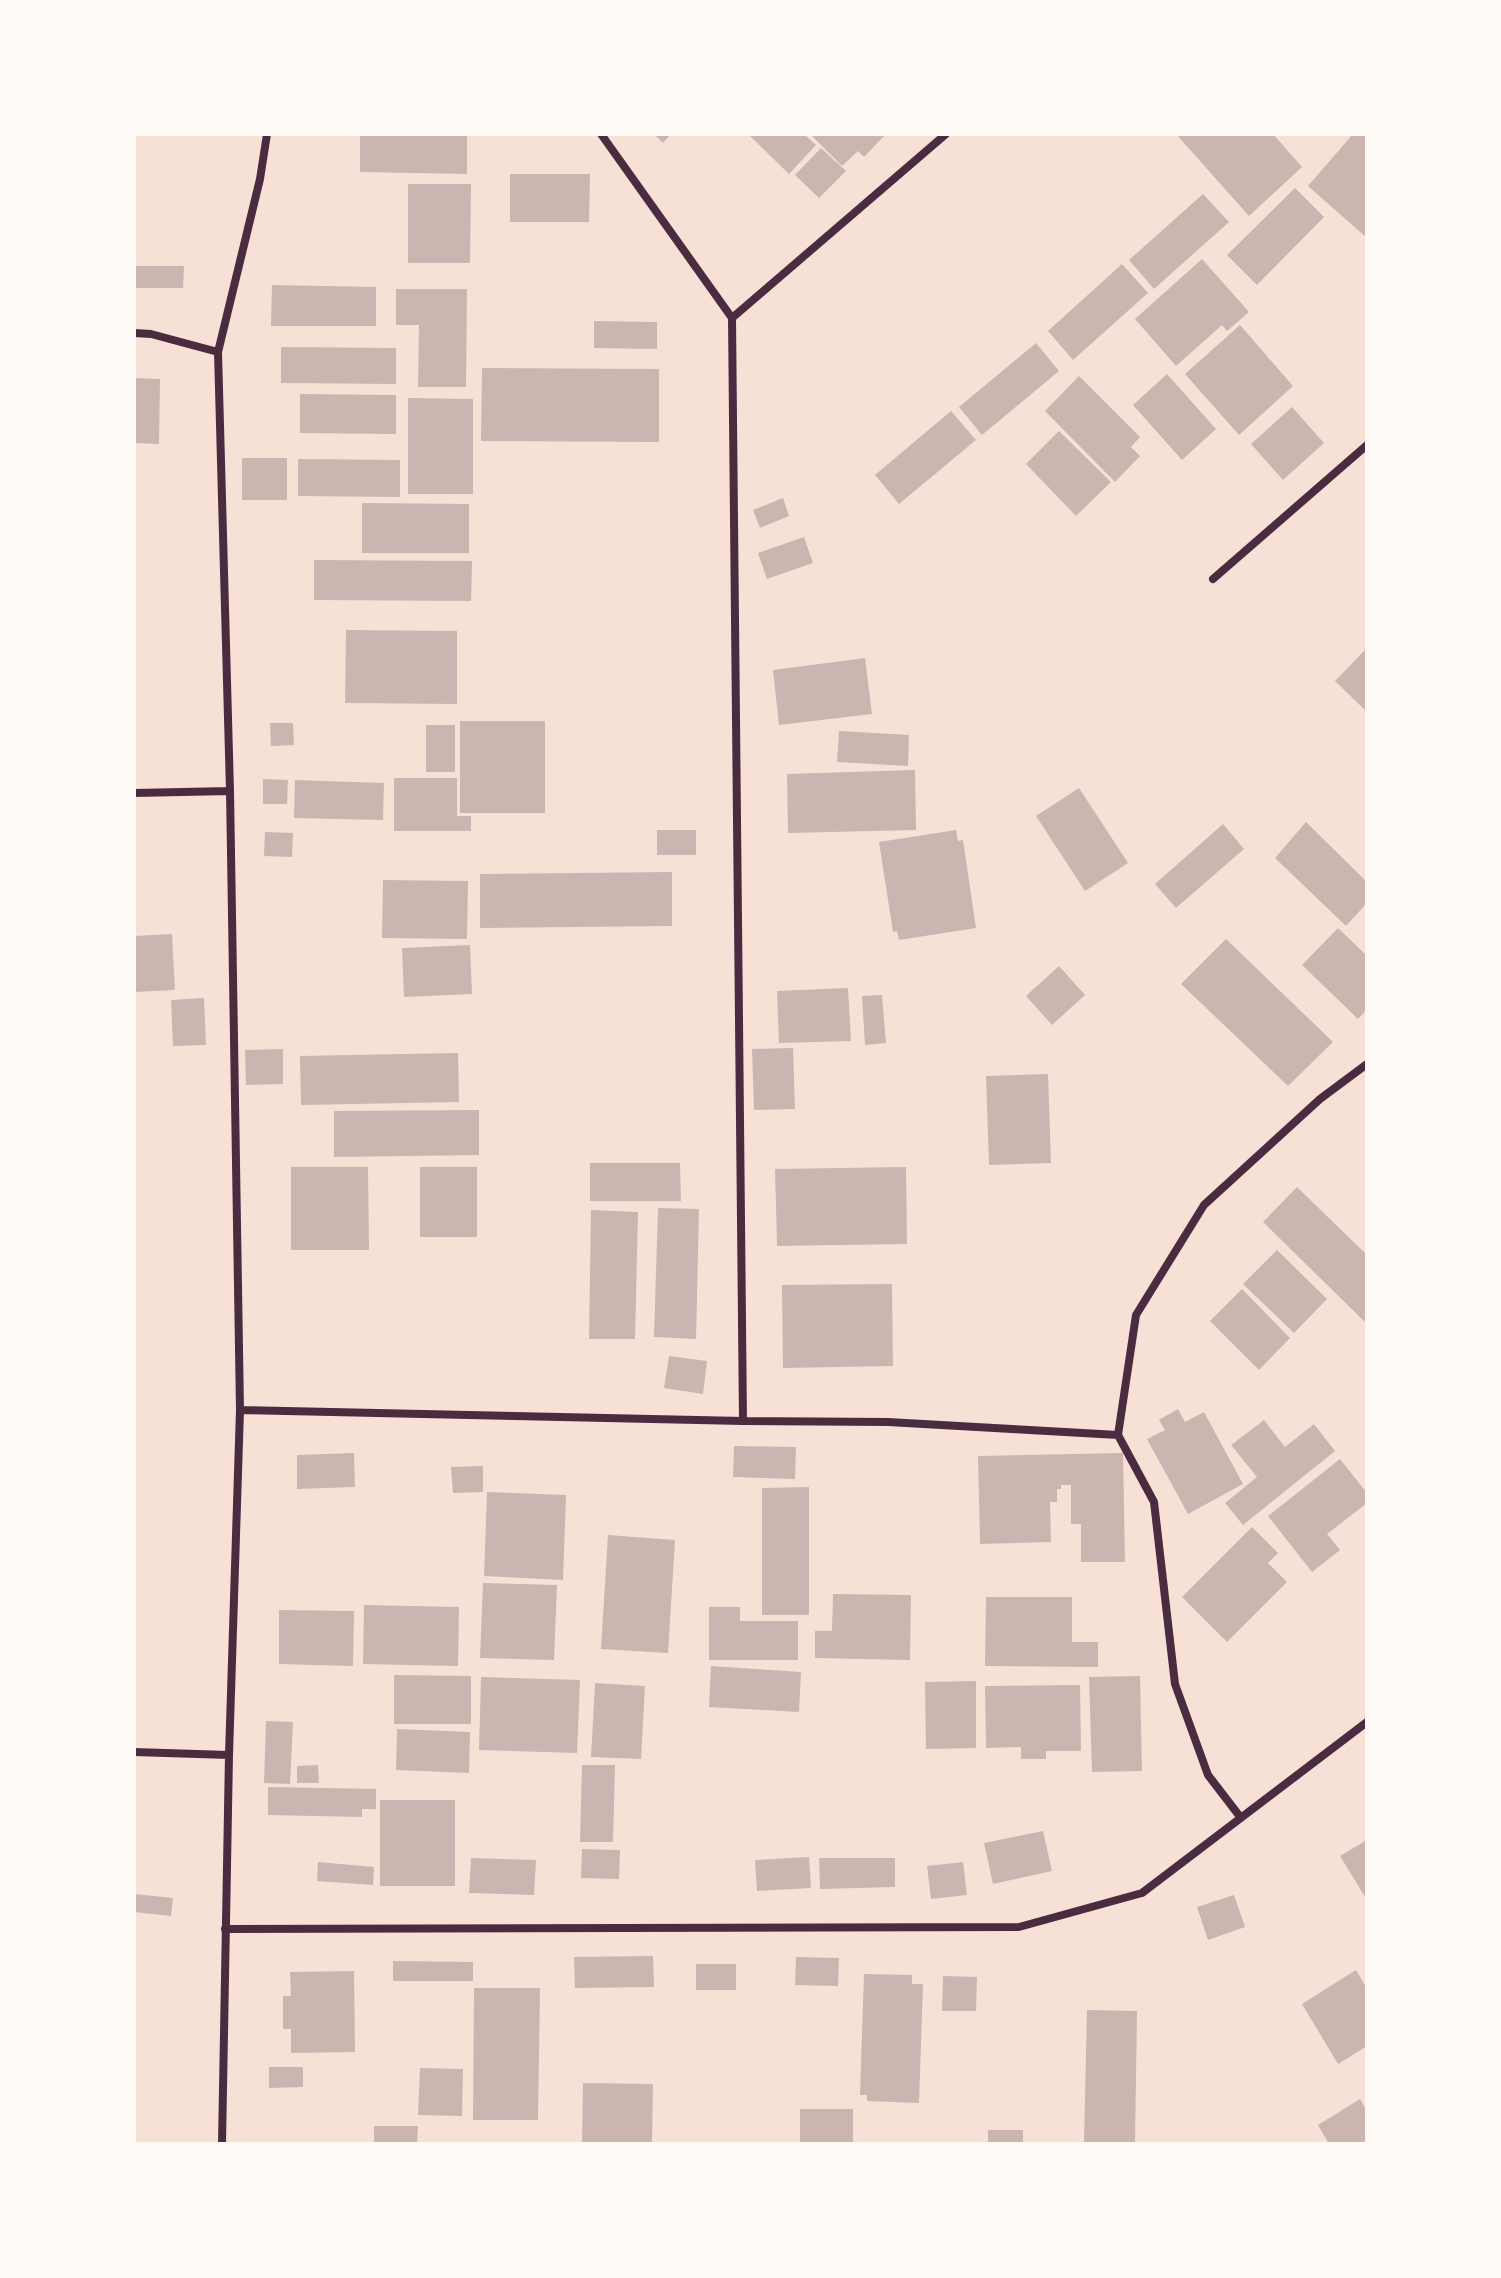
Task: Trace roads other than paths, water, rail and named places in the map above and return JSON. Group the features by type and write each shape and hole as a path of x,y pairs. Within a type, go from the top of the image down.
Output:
{"street":[{"path":"222,2144 229,1755 240,1410 230,791 218,352 260,179 267,134"},
{"path":"601,134 732,318 743,1421"},
{"path":"732,318 946,134"},
{"path":"134,333 151,334 218,352"},
{"path":"1213,579 1367,445"},
{"path":"134,793 230,791"},
{"path":"1241,1818 1208,1775 1175,1684 1154,1502 1118,1435 1136,1315 1204,1205 1320,1099 1367,1064"},
{"path":"240,1410 888,1422 1118,1435"},
{"path":"225,1929 1019,1927 1142,1893 1367,1722"},
{"path":"134,1752 229,1755"}]}
